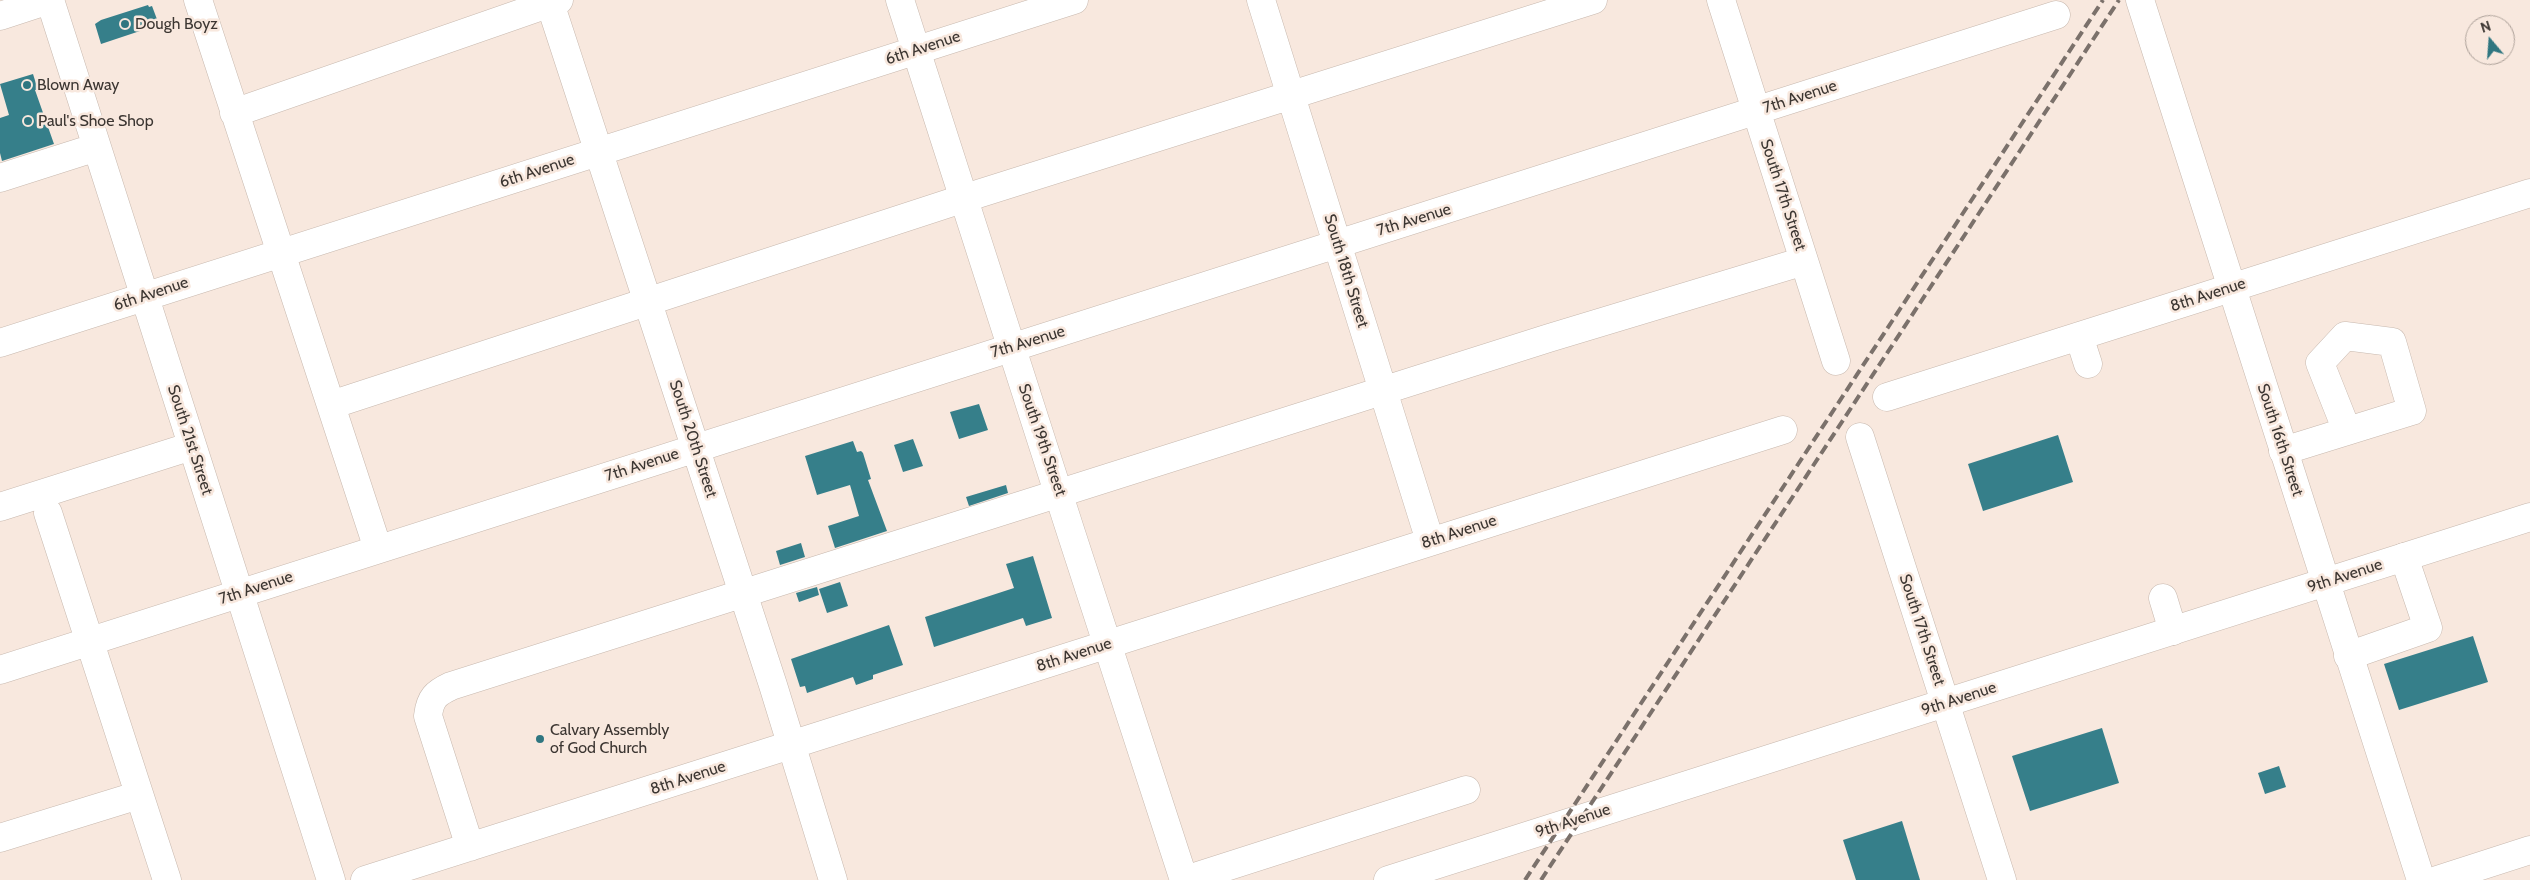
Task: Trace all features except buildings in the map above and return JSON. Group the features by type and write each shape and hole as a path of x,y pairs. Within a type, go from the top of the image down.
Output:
{"street":[{"path":"0,16 49,0"},
{"name":"South 21st Street","path":"49,0 331,880"},
{"path":"198,0 378,549"},
{"name":"South 19th Street","path":"900,0 965,198 1010,347 1060,494 1185,880"},
{"name":"6th Avenue","path":"0,343 1074,0"},
{"name":"South 18th Street","path":"1261,0 1430,541"},
{"path":"331,405 965,198 1593,0"},
{"name":"South 17th Street","path":"1720,0 1836,361"},
{"name":"South 16th Street","path":"2140,0 2421,880"},
{"path":"234,113 553,1"},
{"name":"South 20th Street","path":"553,1 598,151 744,595 833,880"},
{"name":"7th Avenue","path":"0,670 1010,347 2056,16"},
{"path":"0,178 97,147"},
{"name":"8th Avenue","path":"1886,397 2530,193"},
{"path":"470,847 428,716 429,702 439,692 1549,338 1804,261"},
{"path":"2079,336 2088,364"},
{"name":"8th Avenue","path":"364,880 1782,430"},
{"path":"2283,451 2347,431"},
{"name":"South 17th Street","path":"1860,438 2002,880"},
{"path":"0,507 192,446"},
{"path":"48,513 167,880"},
{"name":"9th Avenue","path":"1388,880 2530,518"},
{"path":"2348,656 2428,628 2404,558"},
{"path":"2163,598 2173,631"},
{"path":"1185,880 1466,790"},
{"path":"0,838 139,795"},
{"path":"2437,880 2530,850"}],"railway":[{"path":"1525,880 2103,0"},
{"path":"1541,880 2119,0"}],"place":[{"name":"Dough Boyz","path":"125,24"},
{"name":"Blown Away","path":"27,85"},
{"name":"Paul's Shoe Shop","path":"28,121"},
{"name":"Calvary Assembly of God Church","path":"540,739"}]}
